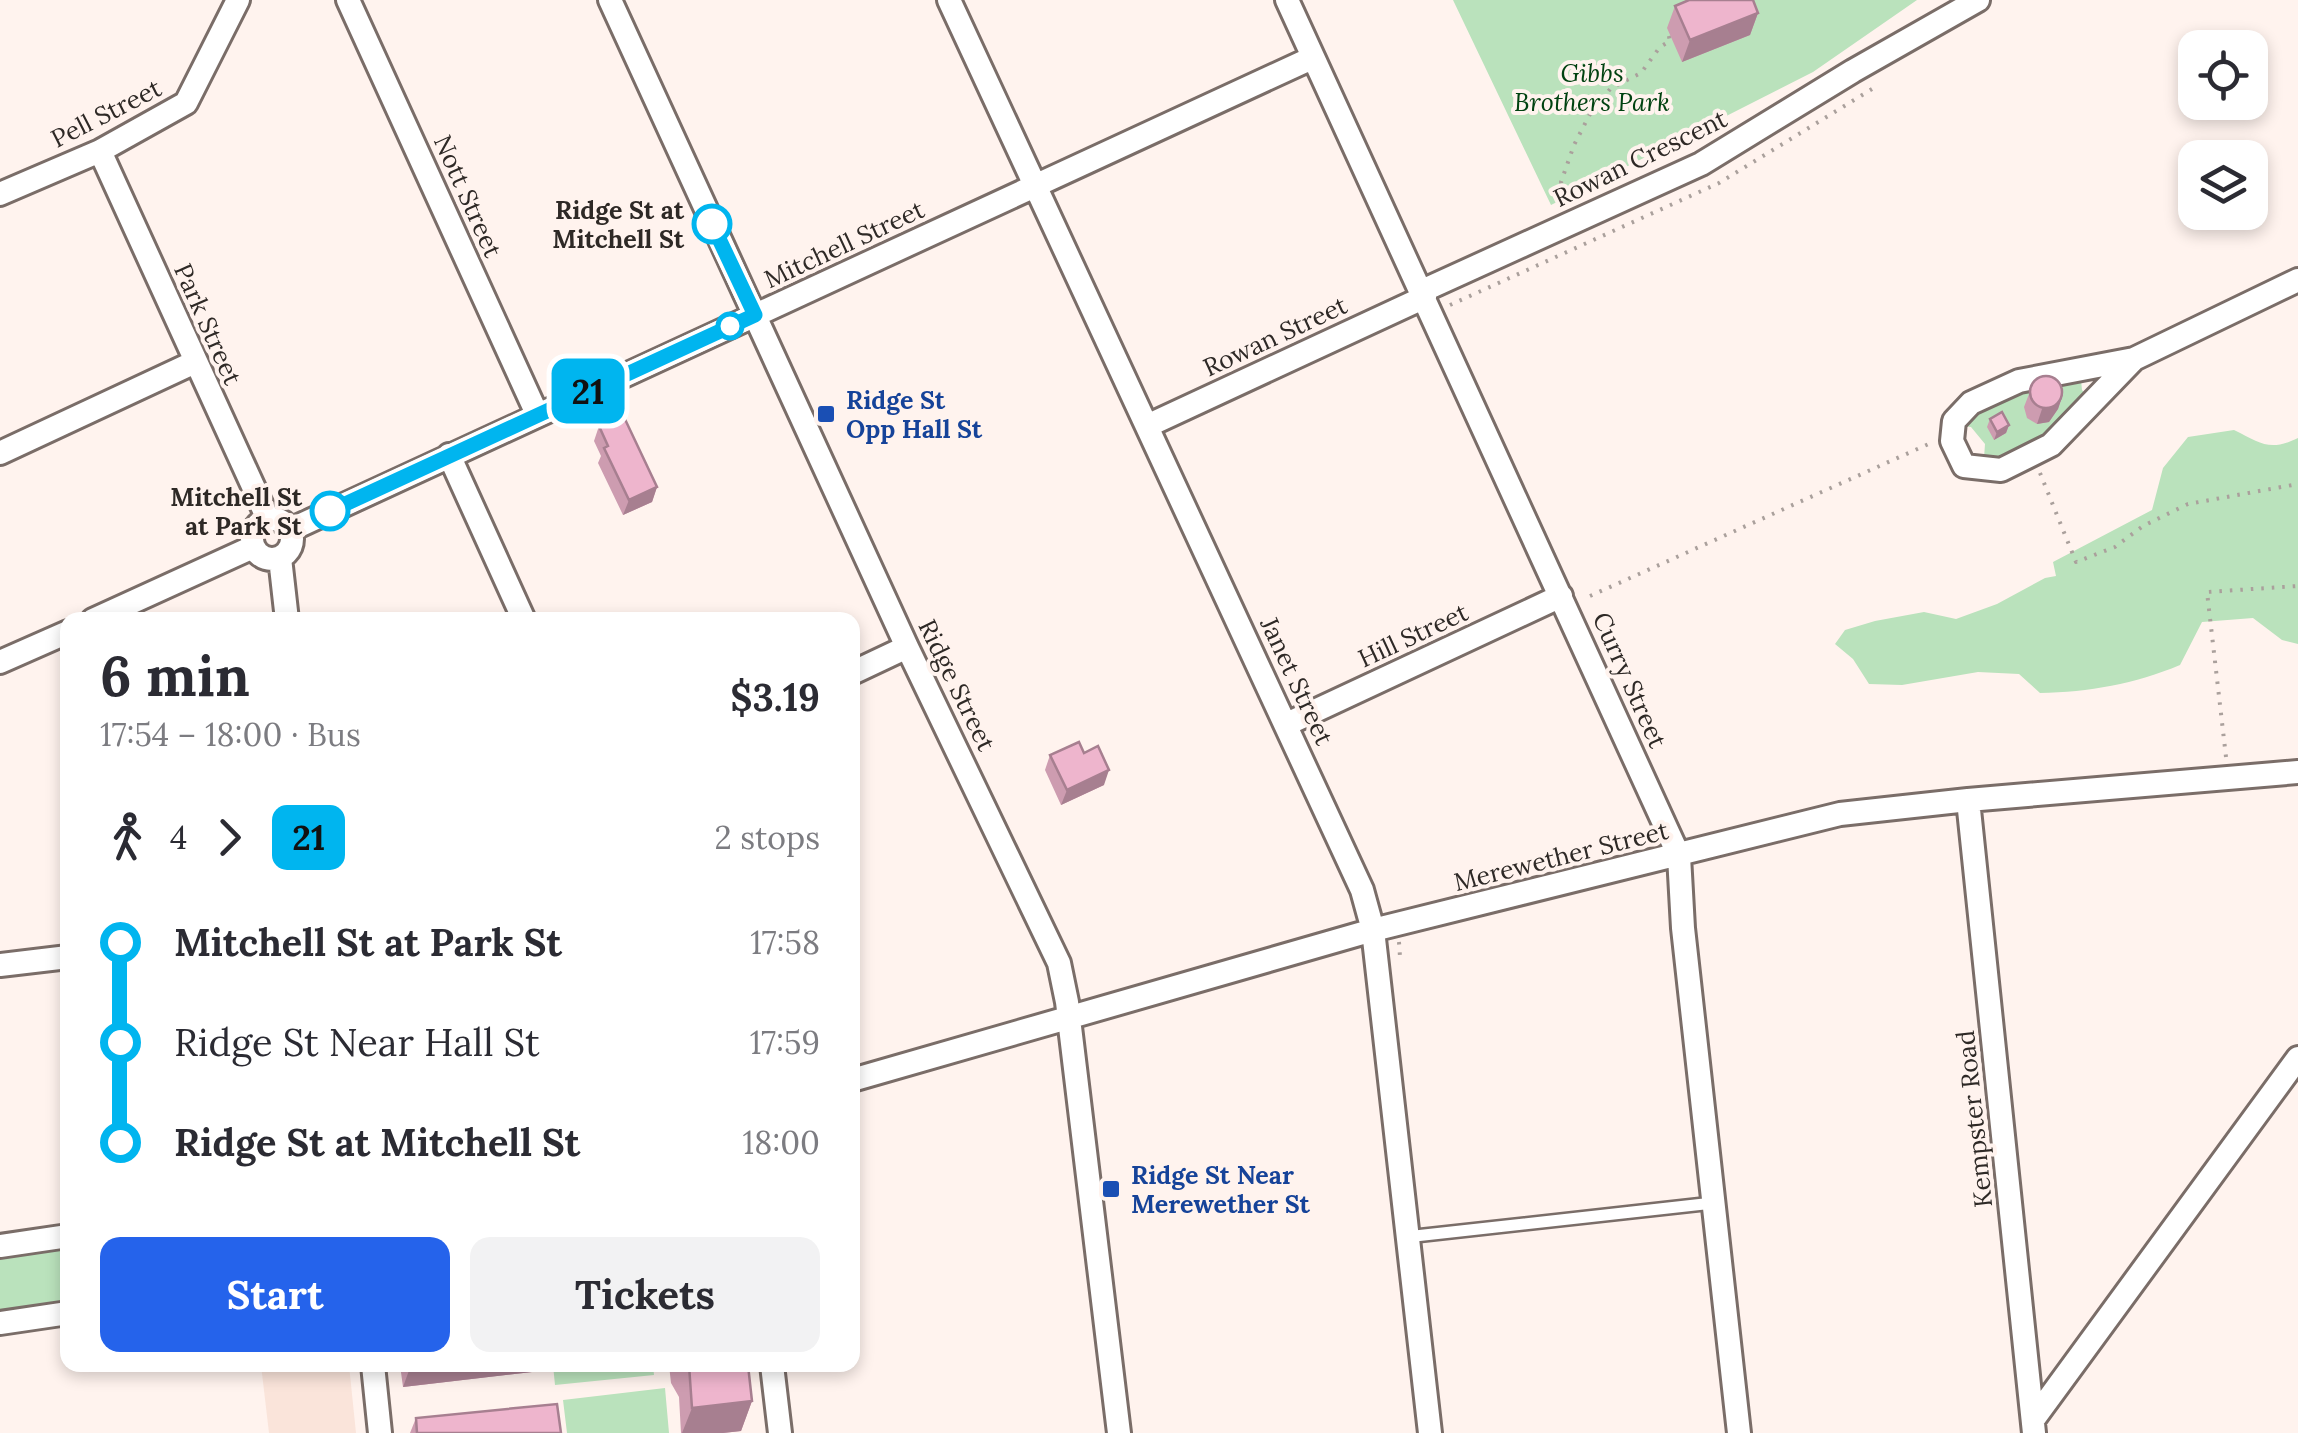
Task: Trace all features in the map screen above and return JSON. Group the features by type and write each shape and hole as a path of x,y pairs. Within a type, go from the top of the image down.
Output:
{"street":[{"name":"Pell Street","path":"0,194 100,150 186,102 238,0"},
{"name":"Nott Street","path":"348,0 537,414"},
{"name":"Ridge Street","path":"610,0 907,648 1058,963 1070,1020 1118,1433"},
{"name":"Janet Street","path":"950,0 1362,890 1373,930 1430,1433"},
{"name":"Curry Street","path":"1287,0 1680,856 1683,928 1739,1433"},
{"name":"Rowan Crescent","path":"1424,294 1701,164 1978,0"},
{"name":"Mitchell Street","path":"290,530 1312,58"},
{"name":"Park Street","path":"100,150 268,519"},
{"path":"2134,359 2051,446 2001,470 1964,466 1952,441 1954,421 1971,402 2019,382 2134,359 2298,280"},
{"name":"Rowan Street","path":"1147,426 1424,294"},
{"path":"0,453 194,362"},
{"path":"449,456 520,612"},
{"path":"280,558 267,559 253,548 252,533 262,521 284,522 290,530 292,543 280,558 286,612"},
{"path":"111,612 253,548"},
{"name":"Hill Street","path":"1287,724 1562,596"},
{"path":"0,662 60,636"},
{"path":"860,669 907,648"},
{"name":"Merewether Street","path":"860,1078 1373,930 1840,814 2298,772"},
{"name":"Kempster Road","path":"1968,800 2033,1427"},
{"path":"0,965 60,958"},
{"path":"2033,1427 2298,1058"},
{"path":"0,1246 60,1237"},
{"path":"0,1323 60,1314"},
{"path":"374,1372 380,1433"},
{"path":"773,1372 780,1433"}],"lane":[{"path":"1406,1237 1713,1203"}],"path":[{"path":"1578,221 1562,190 1574,145 1598,102 1611,88 1640,73 1660,47 1670,41 1668,32"},
{"path":"1590,596 1932,442 1940,434 1942,421 1954,421"},
{"path":"2033,454 2076,562 2115,547 2144,526 2188,504 2298,484"},
{"path":"2226,757 2207,592 2298,586"}],"shaded area":[{"path":"262,1372 350,1372 356,1433 269,1433"}],"green space":[{"name":"Gibbs Brothers Park","path":"1453,0 1917,0 1813,72 1551,205"},
{"path":"2081,380 2086,395 2057,430 1992,464 1984,458 1985,444 1971,427 1962,426 1965,419 2015,391"},
{"path":"2234,430 2272,445 2298,438 2298,644 2282,640 2253,618 2202,622 2180,665 2112,686 2040,693 2019,674 1978,672 1902,685 1869,684 1853,659 1835,644 1845,630 1875,621 1924,612 1956,619 2056,576 2053,562 2152,510 2163,468 2188,437"},
{"path":"60,1247 60,1305 0,1314 0,1257"},
{"path":"554,1372 654,1372 654,1375 555,1385"},
{"path":"665,1388 669,1433 567,1433 563,1400"}],"building":[{"path":"1689,0 1753,0 1758,13 1690,40 1675,6"},
{"path":"2046,376 2057,381 2062,392 2057,403 2046,408 2035,403 2030,392 2035,381"},
{"path":"2002,412 2009,425 1997,432 1990,419"},
{"path":"623,415 657,487 629,500 604,448 608,446 599,426"},
{"path":"1079,742 1084,753 1098,746 1109,770 1067,790 1050,755"},
{"path":"689,1372 749,1372 752,1401 692,1408"},
{"path":"557,1404 561,1433 417,1433 416,1418"}],"bus line":[{"name":"21","path":"330,511 755,315 712,224"}],"place":[{"name":"Ridge St at Mitchell St","path":"712,224"},
{"name":"Ridge St Opp Hall St","path":"826,414"},
{"name":"Mitchell St at Park St","path":"330,511"},
{"name":"Ridge St Near Merewether St","path":"1111,1189"}]}
